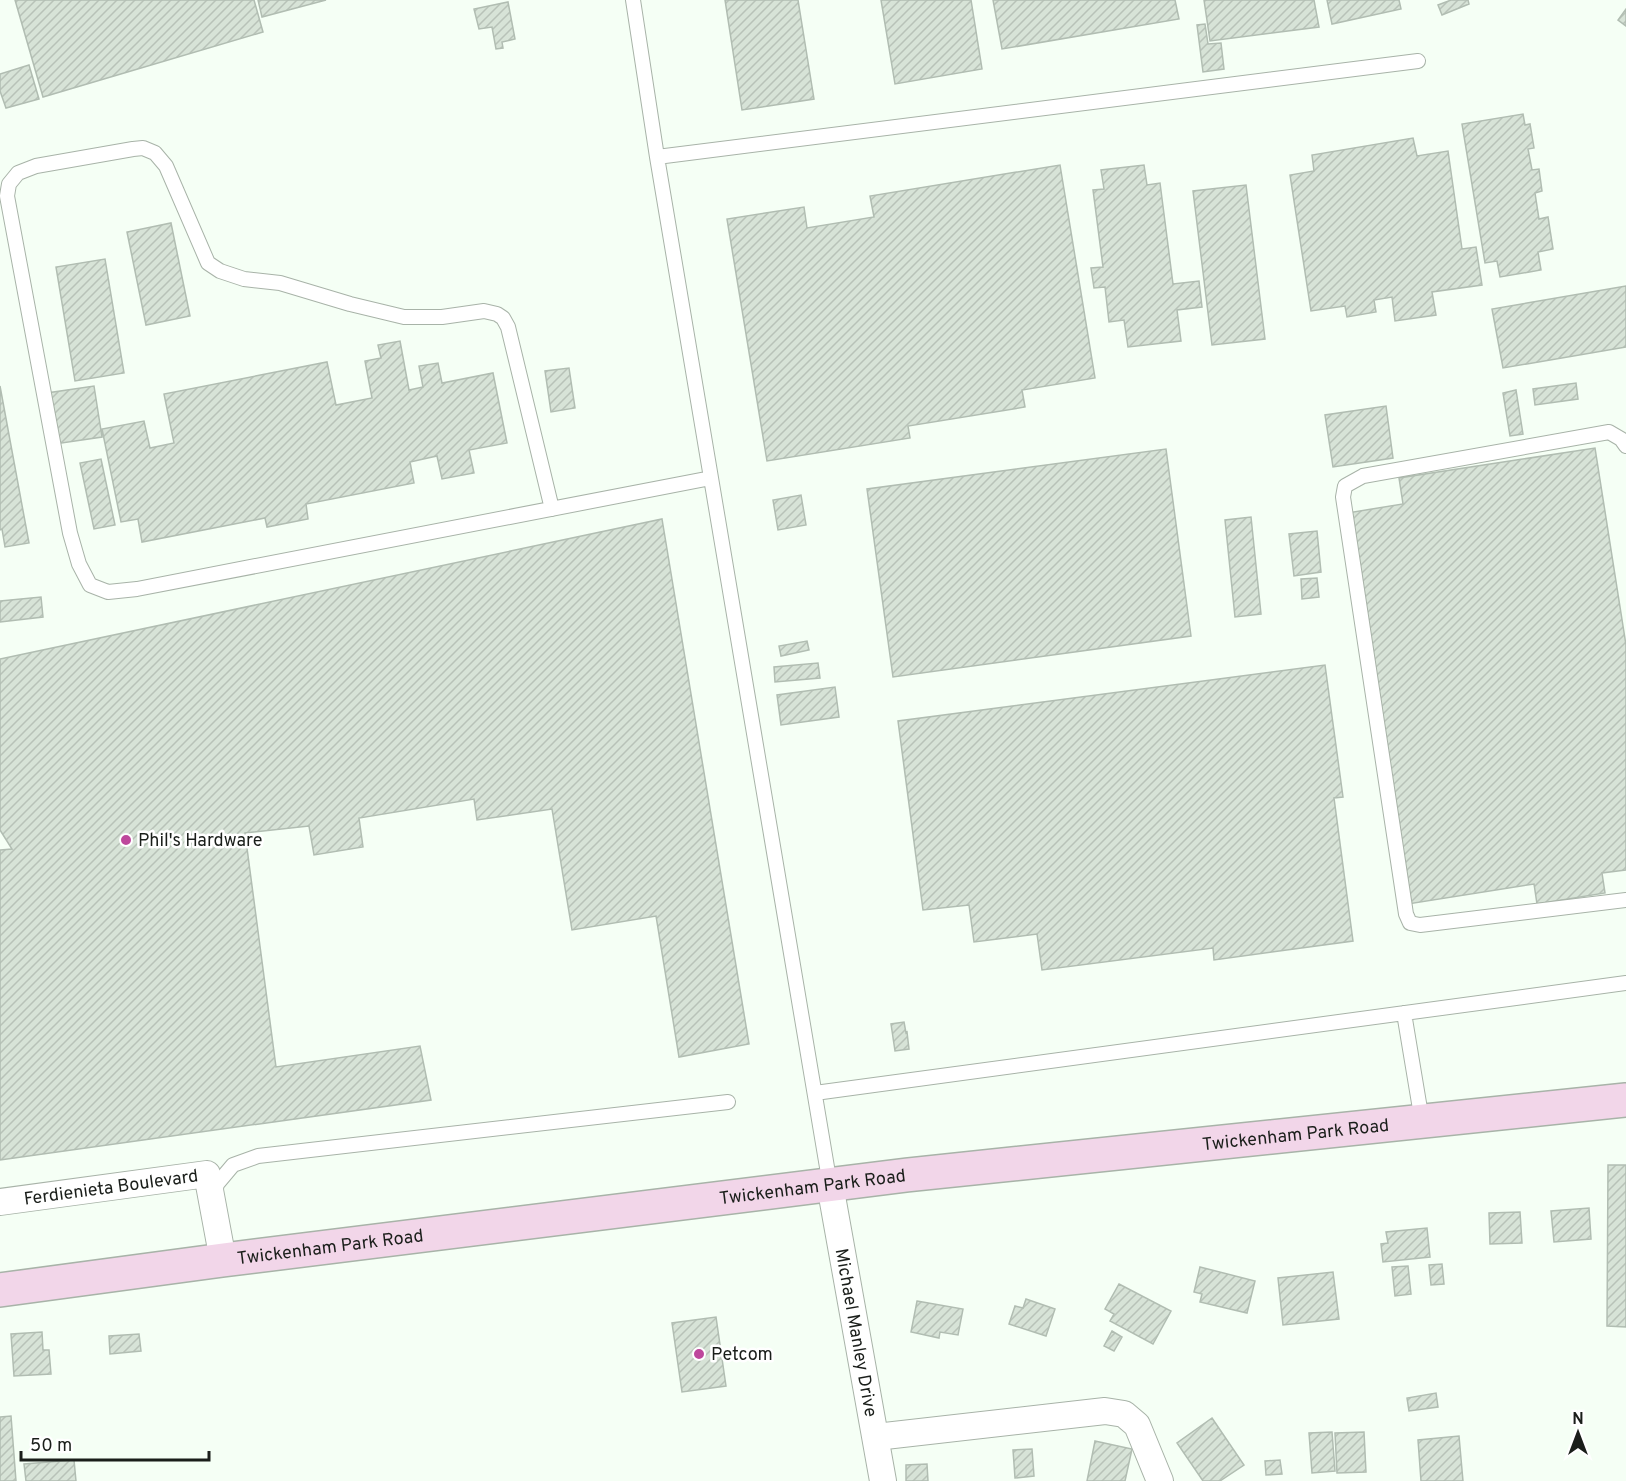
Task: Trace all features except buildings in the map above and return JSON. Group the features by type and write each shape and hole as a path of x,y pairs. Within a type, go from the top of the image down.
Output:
{"main road":[{"name":"Twickenham Park Road","path":"0,1290 907,1175 1626,1100"}],"street":[{"name":"Ferdienieta Boulevard","path":"0,1202 207,1174 223,1260"},
{"name":"Michael Manley Drive","path":"830,1185 883,1481"},
{"path":"876,1437 1104,1411 1124,1414 1137,1425 1160,1481"}],"lane":[{"path":"633,0 657,157 830,1185"},
{"path":"657,157 1418,62"},
{"path":"552,510 504,318 484,311 442,317 404,317 280,283 244,279 220,271 208,263 166,166 155,153 143,148 36,166 18,173 9,184 7,196 70,533 79,564 90,585 108,592 136,589 552,510 711,478"},
{"path":"1626,446 1621,439 1609,432 1363,476 1345,486 1343,497 1406,914 1410,923 1420,926 1626,900"},
{"path":"815,1093 1626,983"},
{"path":"1404,1013 1422,1121"},
{"path":"212,1203 217,1184 233,1165 258,1156 728,1102"}],"place":[{"name":"Phil's Hardware","path":"126,840"},
{"name":"Petcom","path":"699,1354"}]}
